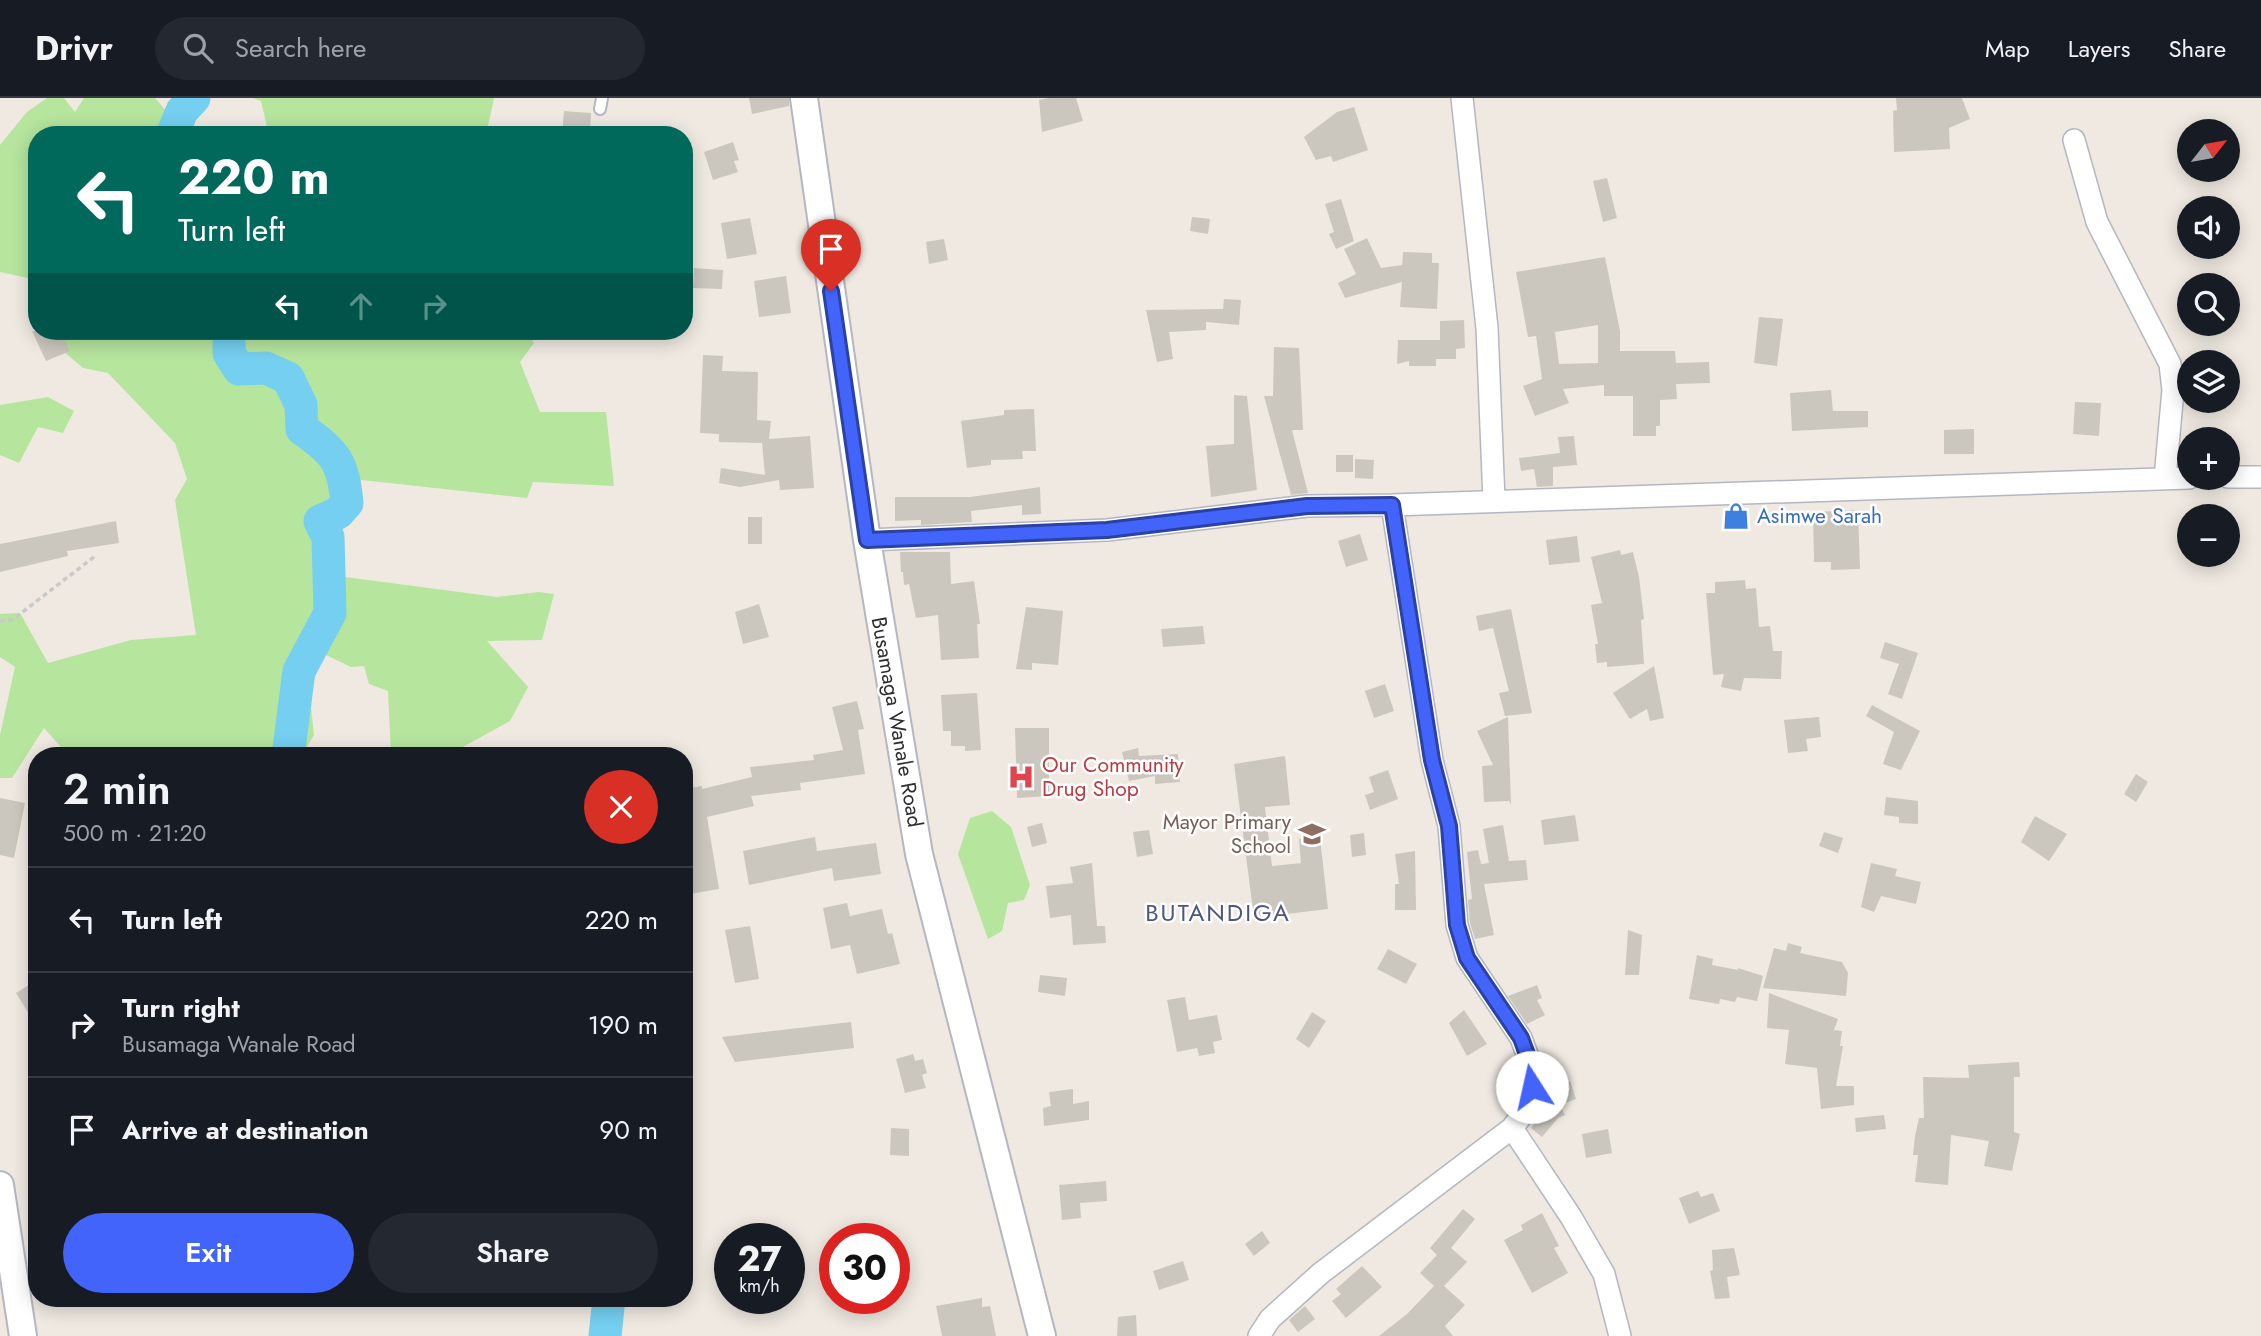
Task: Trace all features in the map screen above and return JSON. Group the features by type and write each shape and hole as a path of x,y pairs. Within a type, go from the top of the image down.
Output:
{"street":[{"name":"Busamaga Wanale Road","path":"804,98 867,540 919,854 1042,1336"},
{"path":"1462,98 1487,328 1494,501"},
{"path":"2074,140 2097,222 2170,364 2173,390 2165,478"},
{"path":"2240,477 2261,477"},
{"path":"867,540 1107,530 1307,506 2177,478"},
{"path":"1259,1336 1270,1319 1321,1273 1512,1128 1530,1105 1532,1068 1521,1038 1467,958 1457,925 1449,826 1432,760 1392,505"},
{"path":"1512,1128 1572,1217 1604,1274 1620,1336"},
{"path":"0,1185 23,1336"}],"path":[{"path":"0,621 12,620 94,557"}],"green space":[{"path":"47,98 64,98 75,112 84,98 155,98 168,113 185,98 211,98 197,103 190,126 28,126 28,278 0,272 0,145 27,112"},
{"path":"253,98 494,98 488,126 267,126 261,101"},
{"path":"61,340 532,340 534,343 520,362 540,412 606,412 614,486 533,482 527,498 362,480 345,485 347,503 330,523 330,575 497,597 538,592 554,594 542,640 487,641 528,687 510,721 463,747 391,747 388,691 369,684 364,666 351,667 320,652 309,688 314,735 307,747 61,747 44,728 32,747 28,747 28,753 12,778 0,778 0,735 15,667 0,657 0,614 20,613 48,663 131,640 196,635 175,500 187,479 175,443 108,373 83,368 62,350"},
{"path":"48,397 74,411 63,433 38,427 19,463 0,455 0,405"},
{"path":"992,811 1011,827 1030,885 1024,900 1008,903 1002,931 988,939 958,854 970,818"}],"building":[{"path":"749,98 789,98 789,106 752,114"},
{"path":"1076,98 1083,121 1042,132 1039,100"},
{"path":"1896,98 1962,98 1970,119 1949,128 1950,149 1894,152 1893,111 1897,110"},
{"path":"1354,107 1368,150 1333,162 1331,156 1316,160 1304,137 1337,112"},
{"path":"564,111 591,113 590,126 563,126"},
{"path":"733,142 739,160 734,161 738,172 713,180 704,152"},
{"path":"1607,178 1617,218 1603,222 1593,181"},
{"path":"1341,199 1354,241 1336,249 1329,234 1334,232 1325,204"},
{"path":"1192,217 1210,219 1208,234 1190,231"},
{"path":"750,218 757,254 727,259 721,223"},
{"path":"1367,238 1381,268 1402,265 1403,252 1432,253 1432,263 1439,263 1437,309 1400,307 1402,282 1345,298 1338,283 1356,274 1344,249"},
{"path":"944,239 948,260 929,264 926,242"},
{"path":"1605,257 1620,331 1620,351 1675,351 1676,363 1709,362 1710,383 1676,384 1677,399 1660,400 1660,426 1656,426 1656,436 1633,436 1633,396 1604,396 1604,385 1563,389 1569,403 1535,416 1523,386 1542,379 1536,336 1528,337 1516,272","holes":["1598,325 1598,363 1559,364 1555,332"]},
{"path":"694,268 723,270 722,289 693,288"},
{"path":"786,276 791,313 759,317 754,281"},
{"path":"1224,299 1241,300 1239,325 1206,322 1206,330 1169,332 1173,359 1157,362 1146,310 1223,309"},
{"path":"1759,317 1783,319 1777,366 1754,363"},
{"path":"1464,320 1465,348 1456,349 1456,359 1436,359 1436,366 1409,366 1409,361 1397,364 1398,340 1440,340 1440,321"},
{"path":"36,340 64,340 70,351 46,361"},
{"path":"1274,347 1299,348 1303,430 1292,430 1308,493 1291,495 1264,396 1273,396"},
{"path":"703,355 723,356 722,371 758,372 757,420 771,421 769,439 810,436 814,488 780,490 779,480 740,487 719,483 721,468 765,475 762,443 719,442 719,434 700,433"},
{"path":"1831,390 1833,411 1868,411 1868,427 1792,431 1790,393"},
{"path":"1234,395 1247,396 1257,490 1211,497 1206,446 1234,444"},
{"path":"2075,402 2101,403 2099,436 2073,434"},
{"path":"1034,409 1036,451 1022,451 1023,459 991,460 991,465 967,468 961,421 1004,415 1004,410"},
{"path":"1974,429 1974,454 1944,454 1944,430"},
{"path":"1574,436 1577,465 1553,467 1553,486 1537,487 1534,469 1521,471 1519,458 1560,453 1558,437"},
{"path":"1336,455 1353,455 1353,472 1336,472"},
{"path":"1355,459 1374,460 1373,479 1355,478"},
{"path":"1040,487 1041,514 1022,515 1022,505 971,511 972,522 921,525 921,520 895,521 895,497 970,497"},
{"path":"1858,510 1860,569 1831,570 1831,562 1814,562 1813,512"},
{"path":"748,517 762,517 762,544 748,544"},
{"path":"116,521 119,543 67,551 68,556 0,572 0,544"},
{"path":"1360,534 1368,560 1346,567 1338,541"},
{"path":"1577,536 1580,562 1549,565 1546,540"},
{"path":"1620,550 1621,555 1633,552 1639,577 1644,619 1641,620 1644,664 1607,667 1607,662 1597,663 1595,644 1598,644 1591,605 1602,603 1591,557"},
{"path":"900,552 950,552 951,584 974,581 980,624 977,624 979,658 941,660 938,615 916,618 909,584 904,585"},
{"path":"1745,580 1746,589 1756,588 1759,627 1770,626 1773,651 1782,651 1781,679 1744,678 1741,691 1721,687 1724,674 1713,675 1706,593 1715,593 1715,582"},
{"path":"759,604 769,637 743,644 735,612"},
{"path":"1026,607 1063,611 1058,665 1032,663 1032,670 1016,669"},
{"path":"1511,609 1532,713 1505,716 1499,693 1509,691 1493,628 1479,631 1476,616"},
{"path":"1203,626 1205,644 1163,647 1161,629"},
{"path":"1885,642 1918,653 1902,699 1888,694 1899,664 1880,658"},
{"path":"1654,666 1664,718 1650,721 1647,709 1630,719 1613,693"},
{"path":"1385,684 1394,711 1374,718 1365,691"},
{"path":"977,693 981,750 965,751 965,746 951,746 951,731 943,731 941,695"},
{"path":"857,701 864,729 858,730 865,774 800,783 801,790 751,796 754,806 707,817 719,889 693,893 693,788 702,786 702,789 752,777 750,767 814,760 813,755 843,750 832,707"},
{"path":"1872,705 1920,731 1901,770 1883,764 1894,732 1866,716"},
{"path":"1508,717 1511,805 1509,801 1484,802 1482,766 1493,765 1477,731"},
{"path":"1819,717 1821,737 1806,739 1808,751 1788,753 1784,720"},
{"path":"1015,728 1049,728 1049,796 1017,798"},
{"path":"1138,748 1139,756 1178,754 1180,782 1155,784 1155,776 1129,781 1122,752"},
{"path":"1285,756 1290,805 1265,807 1272,866 1301,863 1299,839 1320,838 1328,909 1254,918 1234,764"},
{"path":"1388,770 1398,799 1370,810 1365,795 1374,792 1369,777"},
{"path":"2136,774 2148,782 2136,802 2124,794"},
{"path":"1886,797 1918,801 1918,824 1899,823 1899,817 1884,815"},
{"path":"0,798 25,803 14,858 0,855"},
{"path":"1575,815 1579,841 1544,845 1541,820"},
{"path":"2035,816 2067,834 2049,861 2021,842"},
{"path":"1042,823 1047,843 1032,847 1027,827"},
{"path":"1503,825 1509,861 1526,860 1528,880 1484,884 1494,935 1475,939 1470,923 1468,900 1472,899 1467,852 1478,850 1481,864 1489,863 1483,829"},
{"path":"1149,830 1153,854 1137,857 1133,832"},
{"path":"1824,832 1843,838 1838,853 1819,846"},
{"path":"1364,833 1366,855 1352,857 1350,835"},
{"path":"815,837 817,851 876,843 881,874 834,881 832,868 749,885 743,851"},
{"path":"1415,851 1416,910 1395,910 1395,884 1399,884 1395,854"},
{"path":"1092,863 1097,926 1105,926 1106,943 1073,945 1071,915 1050,918 1046,886 1073,883 1070,867"},
{"path":"1871,863 1897,869 1895,876 1921,882 1916,904 1881,896 1874,912 1861,907"},
{"path":"847,903 850,916 882,909 900,964 857,974 850,945 831,949 823,908"},
{"path":"750,926 759,979 735,983 725,930"},
{"path":"1628,930 1642,935 1639,975 1625,975"},
{"path":"1788,943 1802,947 1800,953 1842,962 1848,973 1846,996 1763,988 1774,948 1786,951"},
{"path":"1388,949 1417,964 1406,984 1377,969"},
{"path":"1697,955 1713,959 1712,965 1738,968 1763,976 1757,1001 1737,997 1735,1002 1720,999 1719,1004 1689,999"},
{"path":"1040,975 1067,978 1065,996 1038,992"},
{"path":"1537,985 1542,998 1537,1000 1545,1015 1527,1024 1508,996"},
{"path":"28,986 28,1012 16,993"},
{"path":"1769,993 1838,1019 1834,1030 1842,1031 1840,1046 1843,1046 1836,1086 1854,1086 1854,1105 1821,1109 1817,1068 1785,1064 1789,1030 1767,1028"},
{"path":"1185,997 1189,1020 1217,1015 1222,1040 1213,1042 1215,1053 1199,1056 1197,1048 1177,1052 1167,1000"},
{"path":"1464,1010 1487,1044 1467,1056 1449,1023"},
{"path":"1312,1012 1326,1021 1309,1048 1296,1039"},
{"path":"851,1022 854,1048 735,1062 722,1037"},
{"path":"913,1054 915,1061 923,1059 927,1073 922,1075 926,1088 905,1093 896,1059"},
{"path":"2019,1062 2020,1077 2014,1077 2014,1132 2020,1134 2012,1171 1984,1166 1989,1141 1951,1135 1948,1185 1915,1182 1918,1155 1913,1155 1915,1136 1919,1118 1924,1118 1923,1077 1969,1078 1968,1065"},
{"path":"1570,1081 1576,1099 1560,1105 1565,1115 1558,1118 1542,1137 1531,1128 1542,1113 1544,1089"},
{"path":"1073,1089 1073,1104 1089,1101 1089,1120 1044,1126 1043,1108 1051,1106 1049,1092"},
{"path":"1884,1115 1886,1129 1856,1132 1855,1118"},
{"path":"891,1128 909,1129 909,1156 890,1155"},
{"path":"1608,1129 1612,1153 1586,1158 1582,1134"},
{"path":"1106,1181 1107,1201 1080,1203 1081,1218 1062,1220 1059,1185"},
{"path":"1698,1191 1701,1197 1713,1193 1720,1211 1689,1224 1679,1198"},
{"path":"1463,1209 1475,1219 1451,1248 1467,1262 1444,1286 1465,1305 1445,1326 1453,1336 1379,1336 1407,1314 1434,1286 1420,1273 1437,1255 1430,1248"},
{"path":"1542,1213 1559,1246 1554,1248 1568,1273 1532,1293 1504,1240 1523,1230 1521,1225"},
{"path":"1262,1231 1270,1243 1254,1256 1245,1244"},
{"path":"1734,1248 1740,1275 1727,1277 1730,1298 1715,1299 1710,1271 1713,1270 1712,1250"},
{"path":"1183,1261 1189,1280 1159,1290 1153,1271"},
{"path":"1362,1266 1382,1287 1346,1318 1332,1301 1341,1294 1336,1289"},
{"path":"982,1298 982,1307 990,1306 996,1336 942,1336 936,1306"},
{"path":"1305,1306 1315,1319 1298,1332 1289,1320"},
{"path":"1136,1315 1137,1336 1117,1336 1118,1317"}],"waterway":[{"path":"176,126 182,111 194,98"},
{"path":"229,340 229,353 239,369 266,368 288,378 301,405 302,429 323,445 336,460 345,489 347,503 338,513 320,521 328,537 330,613 299,671 289,747"},
{"path":"605,1336 608,1307"}],"place":[{"name":"Asimwe Sarah","path":"1736,516"},
{"name":"Our Community Drug Shop","path":"1021,777"},
{"name":"Mayor Primary School","path":"1312,834"}],"district":[{"name":"BUTANDIGA","path":"1218,913"}],"route":[{"path":"831,291 867,540 1107,530 1307,506 1392,505 1432,760 1449,826 1457,925 1467,958 1521,1038 1532,1068 1532,1087"}]}
